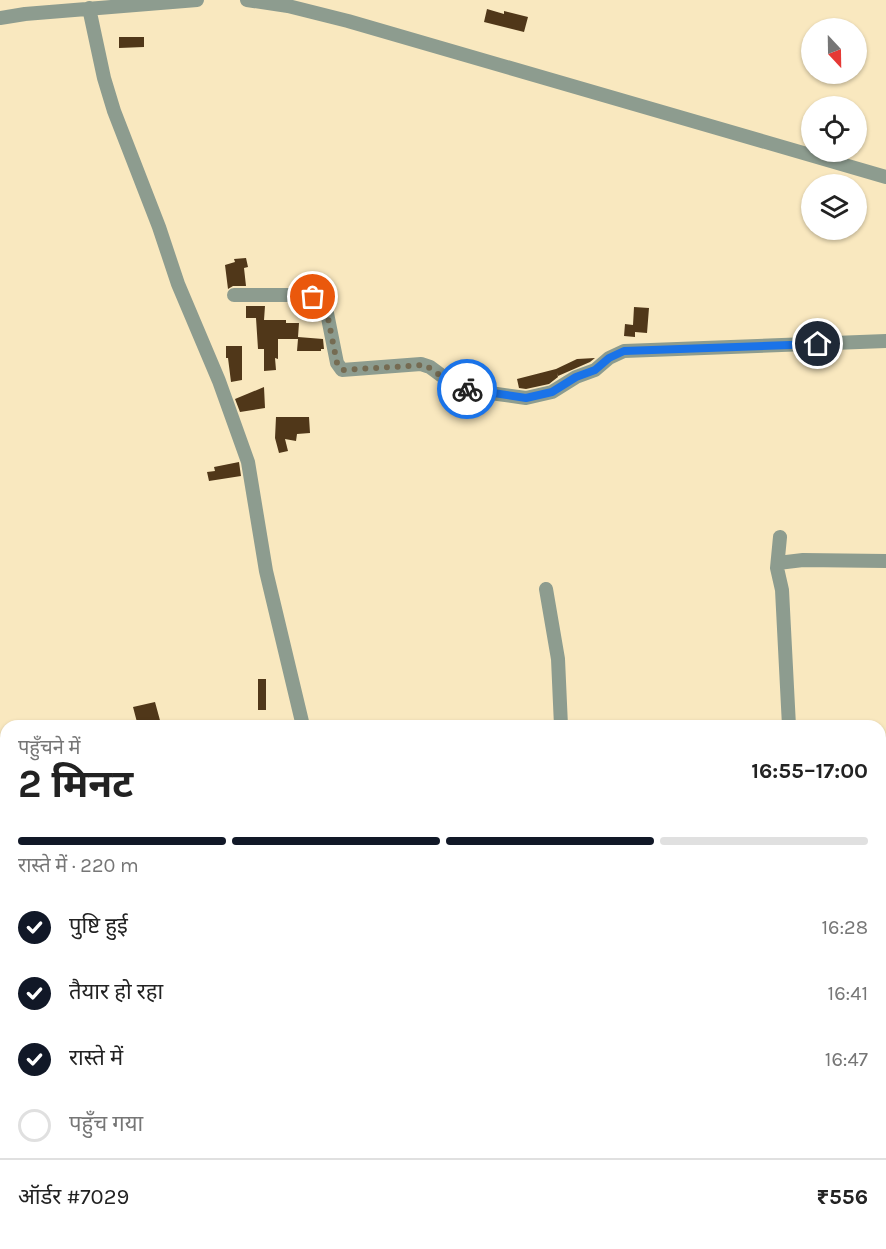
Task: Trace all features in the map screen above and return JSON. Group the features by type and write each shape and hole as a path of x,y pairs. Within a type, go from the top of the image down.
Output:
{"street":[{"path":"0,18 89,8 196,0"},
{"path":"248,0 288,6 348,21 886,177"},
{"path":"89,8 104,78 114,111 159,227 178,284 219,381 248,462 266,571 302,720"},
{"path":"234,295 320,297 325,303 337,363 342,370 425,365 453,384 468,390 526,398 552,392 576,377 595,370 609,358 624,351 886,341"},
{"path":"780,537 778,562 782,590 789,720"},
{"path":"778,562 886,561"},
{"path":"546,589 558,659 561,720"}],"building":[{"path":"487,9 528,17 524,32 484,22"},
{"path":"119,37 144,37 144,47 119,48"},
{"path":"246,258 248,267 244,268 246,286 233,286 228,289 225,265 235,262 234,259"},
{"path":"246,306 265,306 264,320 286,320 286,323 299,323 298,337 323,339 324,349 297,351 298,339 278,339 276,370 264,371 264,349 258,349 256,318 246,318"},
{"path":"634,307 649,308 647,333 635,332 635,337 624,336 625,324 633,325"},
{"path":"226,346 242,346 242,380 231,382"},
{"path":"595,358 558,376 557,373 558,377 549,384 526,389 519,388 517,379 556,369 577,359"},
{"path":"264,387 265,408 240,412 235,399"},
{"path":"276,417 309,417 310,433 297,434 296,441 285,439 288,451 279,453 275,438"},
{"path":"239,462 241,476 209,481 207,472 215,471 214,467"},
{"path":"258,679 266,679 266,710 258,710"},
{"path":"155,702 160,720 136,720 133,707"}],"way so far":[{"path":"313,297 320,297 325,303 337,363 342,370 421,364 430,366 453,384 467,389"}],"route":[{"path":"467,389 526,398 552,392 576,377 595,370 609,358 624,351 818,344"}]}
